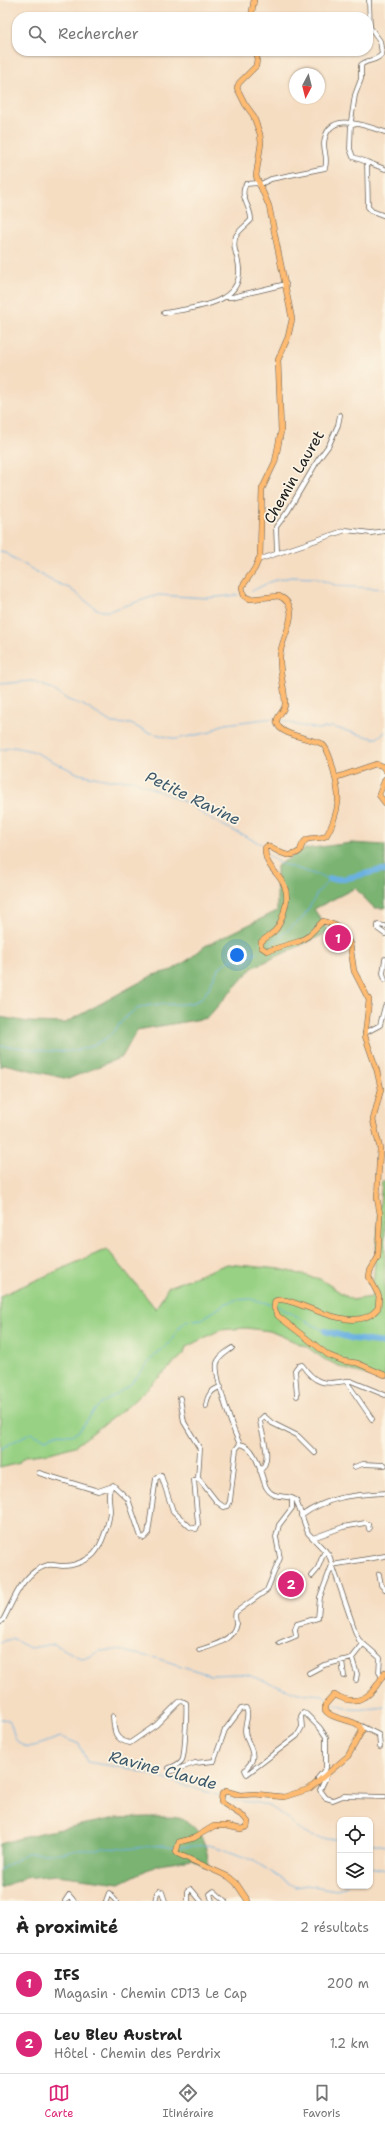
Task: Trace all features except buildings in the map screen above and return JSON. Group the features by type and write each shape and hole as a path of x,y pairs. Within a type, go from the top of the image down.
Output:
{"main road":[{"path":"252,12 254,0"},
{"path":"257,56 256,66 239,83 237,88 253,115 260,134 261,143 256,167 258,184 269,206 292,319 288,337 278,360 281,431 275,462 262,488 260,548 258,560 242,584 242,594 250,599 279,596 286,601 291,614 290,626 280,652 285,706 277,719 277,724 287,733 324,747 328,751 335,778 338,802 330,831 326,836 306,840 302,843 300,852 291,856 279,854 267,846 265,848 269,865 285,884 288,893 281,920 274,932 261,942 261,947 267,951 290,945 308,936 324,921 335,924 342,931 350,944 354,971 369,1000 365,1033 368,1048 377,1071 381,1089 373,1120 380,1149 377,1198 380,1214 378,1257 370,1271 369,1277 379,1296 378,1308 368,1317 351,1320 305,1308 282,1299 277,1299 274,1306 278,1316 328,1355 385,1375"},
{"path":"335,778 376,764 382,766 385,770"},
{"path":"385,779 379,795 385,803"},
{"path":"248,1901 236,1883 229,1877 202,1863 183,1857 176,1852 177,1846 182,1840 194,1838 214,1826 226,1826 241,1829 247,1827 248,1822 244,1817 222,1803 220,1799 222,1794 226,1791 240,1795 255,1794 284,1796 309,1789 327,1775 350,1754 361,1735 361,1726 357,1723 330,1716 324,1710 326,1705 333,1696 336,1695 348,1700 361,1698 373,1692 384,1675"}],"street":[{"path":"369,0 369,12"},
{"path":"373,32 380,42 382,54 377,59 365,61 361,65 361,79 355,95 351,121 352,154 356,159 385,169"},
{"path":"164,313 216,302 225,297 238,280 240,274 239,264 234,251 237,234 251,220 252,215 243,194 243,189 246,184 258,184 271,179 325,168 327,163 324,145 329,129 351,121 385,132"},
{"path":"367,162 368,207 372,212 385,216"},
{"path":"225,297 232,297 286,284"},
{"name":"Chemin Lauret","path":"278,552 276,527 288,511 318,460 329,445 338,425 340,415"},
{"path":"258,560 346,530 371,533 385,531"},
{"path":"385,926 378,925 378,929 385,934"},
{"path":"385,959 383,973 385,980"},
{"path":"365,1033 380,1025 385,1006"},
{"path":"232,1348 221,1356 216,1364 233,1430 240,1444 246,1446 252,1452 271,1493 279,1497 292,1498 296,1501 306,1529 325,1550 332,1565 354,1631 363,1644 380,1658 379,1672 384,1675"},
{"path":"297,1396 295,1370 298,1366 302,1365 308,1374 319,1382 328,1384 351,1381 385,1395"},
{"path":"346,1381 372,1420"},
{"path":"206,1406 207,1399 212,1392 221,1387"},
{"path":"39,1473 98,1491 113,1485 117,1487 128,1499 139,1533 144,1538 148,1534 156,1478 161,1475 173,1511 192,1528 197,1528 194,1482 198,1478 200,1449 184,1422 180,1398"},
{"path":"260,1471 265,1467 267,1459 260,1420 264,1416 272,1423 298,1436 316,1453"},
{"path":"198,1478 217,1502 224,1507 228,1506 230,1501 236,1449 240,1444"},
{"path":"354,1467 363,1464 385,1465"},
{"path":"0,1622 3,1620 22,1583 35,1572 48,1565 63,1566 78,1563 94,1554 108,1522 110,1487"},
{"path":"301,1516 312,1508 341,1496 385,1493"},
{"path":"198,1650 218,1644 226,1639 235,1626 236,1612 267,1590 280,1558 276,1537 279,1525 292,1508 292,1498"},
{"path":"313,1538 343,1527 365,1523 368,1524 369,1529"},
{"path":"312,1576 317,1570 325,1550"},
{"path":"332,1565 385,1556"},
{"path":"279,1643 296,1636 295,1629 297,1624 318,1618 320,1597 332,1565"},
{"path":"379,1574 381,1585 385,1590"},
{"path":"310,1673 324,1665 352,1658 363,1644"},
{"path":"352,1658 357,1674 356,1680"},
{"path":"342,1660 344,1676"},
{"path":"113,1716 114,1733 118,1739 130,1743 156,1725 179,1702 182,1701 186,1703 184,1757 179,1764 169,1768 172,1771 196,1763 214,1761 225,1730 241,1709 246,1708 248,1714 245,1732 251,1746 252,1757 252,1762 245,1770 247,1774 297,1736 302,1727 301,1716 303,1713 306,1714 320,1728 326,1737 326,1768 318,1778 318,1782"},
{"path":"361,1726 379,1735 380,1747"},
{"path":"327,1775 320,1790 326,1798 333,1800 343,1796 385,1797"},
{"path":"188,1901 188,1891 191,1889 201,1901"},
{"path":"212,1901 210,1894 214,1891 225,1901"},
{"path":"155,1901 159,1892 162,1892 165,1901"},
{"path":"106,1901 109,1893 116,1901"},
{"path":"65,1901 69,1895 74,1901"}],"green space":[{"path":"351,843 385,845 385,908 374,908 355,888 314,909 329,932 252,968 207,1018 137,1030 122,1057 68,1079 4,1064 0,1067 0,1017 28,1022 65,1023 153,975 172,970 188,960 205,946 277,911 277,866 304,849"},
{"path":"382,1181 385,1181 385,1379 348,1370 324,1359 307,1347 270,1331 246,1328 220,1330 186,1347 184,1354 128,1406 75,1446 50,1453 26,1456 19,1462 20,1463 0,1468 0,1296 107,1249 156,1309 168,1287 227,1264 280,1269 320,1279 352,1300 372,1297"},
{"path":"161,1817 182,1819 189,1823 199,1833 207,1853 208,1868 192,1859 159,1864 120,1883 57,1875 24,1878 0,1888 0,1844 36,1834 116,1818"}],"waterway":[{"path":"0,552 5,553 50,580 69,588 95,608 102,611 109,611 158,595 207,598 238,595"},
{"path":"252,591 272,581 291,577 315,578 338,586 385,589"},
{"path":"0,684 32,681 52,689 68,700 83,705 112,723 131,724 147,732 176,739 211,732 217,727 225,724 274,718"},
{"path":"282,720 297,725 318,729 332,727 373,738 377,738 385,732"},
{"name":"Petite Ravine","path":"0,750 14,747 32,751 79,774 109,780 132,780 187,803 212,820 261,844"},
{"path":"268,855 279,863 330,879 318,892 303,918 270,944"},
{"path":"330,879 344,879 381,870 385,871"},
{"path":"0,1046 54,1051 80,1050 106,1038 128,1015 144,1006 184,1004 197,1001 205,994 215,974 222,965 230,960 259,951"},
{"path":"0,1449 30,1433 46,1439 56,1434 71,1435 78,1432 98,1406 130,1385 155,1355 170,1343 178,1329 186,1321 202,1319 225,1304 235,1300 251,1299 270,1304"},
{"path":"277,1306 325,1331"},
{"path":"325,1331 354,1339 385,1343"},
{"path":"0,1642 12,1639 30,1648 54,1644 80,1658 89,1657 99,1651 116,1650 156,1658 210,1675 248,1675 298,1693 323,1695 328,1700"},
{"path":"331,1702 344,1708 351,1709 385,1707"},
{"name":"Ravine Claude","path":"0,1719 9,1720 16,1739 21,1745 38,1745 61,1737 79,1744 87,1762 131,1769 220,1796"},
{"name":"Ravine Claude","path":"223,1797 263,1804 279,1812 294,1826 306,1834 324,1839 337,1839"},
{"name":"Ravine Claude","path":"373,1844 385,1846"},
{"path":"0,1870 26,1853 62,1853 76,1850 99,1850 103,1848 125,1849 164,1845 176,1847"},
{"path":"180,1847 209,1845 223,1849 254,1861 295,1887 307,1885 337,1890 340,1889"},
{"path":"373,1868 385,1870"}],"place":[{"name":"IFS","path":"338,938"},
{"name":"Leu Bleu Austral","path":"291,1584"}]}
